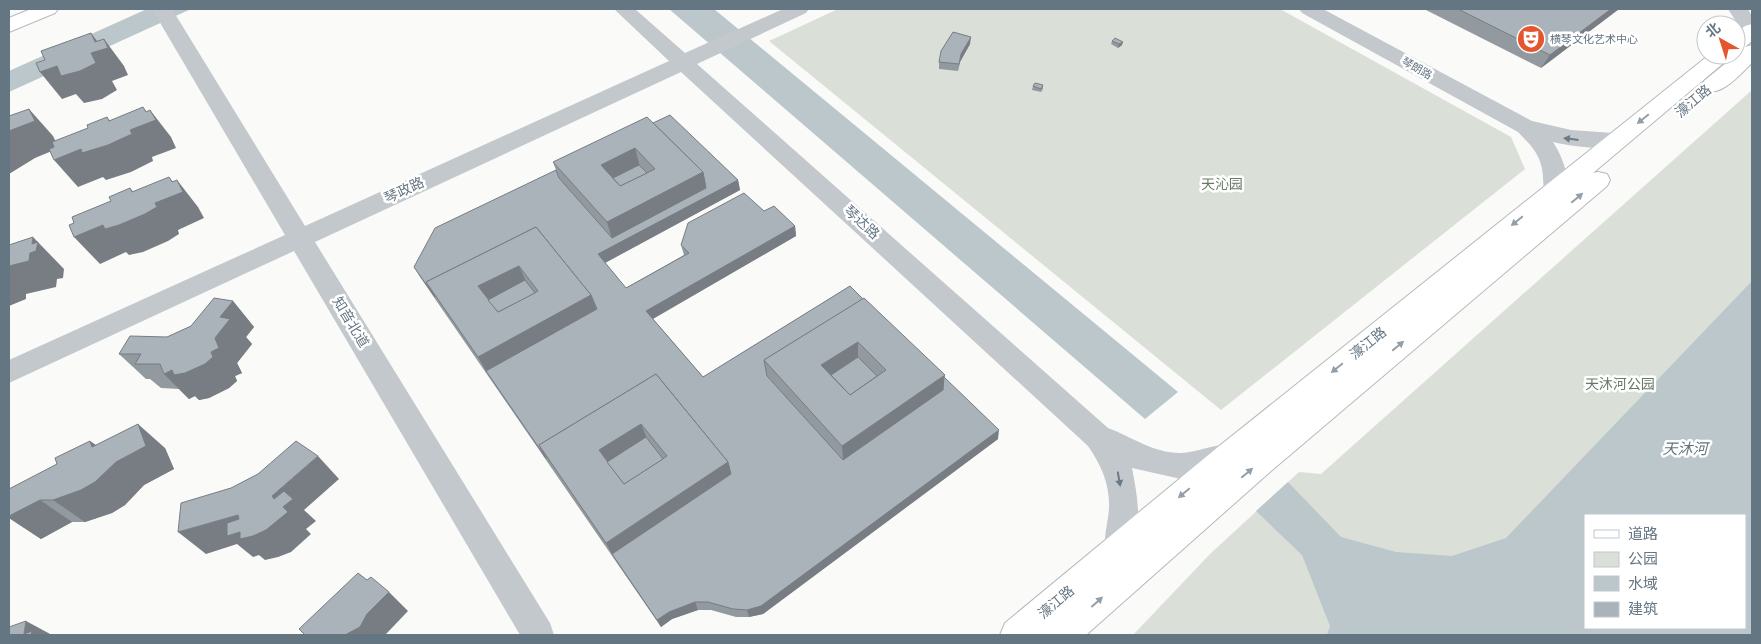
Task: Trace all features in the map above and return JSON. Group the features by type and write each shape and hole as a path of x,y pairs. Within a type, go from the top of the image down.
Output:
{"main road":[{"path":"9,10 13,9"},
{"path":"9,26 48,9"},
{"name":"濠江路","path":"1061,635 1138,566 1747,40"},
{"name":"濠江路","path":"1017,635 1229,456 1710,65"}],"street":[{"name":"琴达路","path":"624,9 1098,437"},
{"name":"琴政路","path":"9,372 799,9"},
{"name":"琴朗路","path":"1309,9 1524,126"},
{"path":"1738,9 1745,20 1747,40"},
{"name":"知音北道","path":"167,17 538,635"},
{"path":"1524,126 1549,135 1575,140 1619,139"},
{"path":"1524,126 1542,143 1553,160 1555,191"},
{"path":"1098,437 1137,457 1181,466 1229,456"},
{"path":"1098,437 1117,465 1124,506 1119,548"}],"green space":[{"name":"天沁园","path":"838,9 1280,9 1511,137 1525,169 1221,410 769,41"},
{"name":"天沐河公园","path":"1752,90 1752,635 1133,635 1210,554 1299,472 1321,474"}],"water":[{"path":"147,9 191,9 9,92 9,71"},
{"path":"669,9 714,9 1178,392 1145,419"},
{"name":"天沐河","path":"1752,281 1752,635 1327,635 1330,626 1302,555 1256,511 1288,482 1341,537 1396,552 1452,556 1506,538"}],"building":[{"name":"横琴文化艺术中心","path":"1458,9 1611,9 1550,55"},
{"path":"953,32 971,37 961,54 959,64 939,62 941,51"},
{"path":"91,33 95,42 104,39 108,48 91,53 96,63 80,71 61,76 57,66 40,72 36,63 45,60 41,51"},
{"path":"1115,38 1123,42 1119,44 1112,41"},
{"path":"1035,83 1043,85 1041,89 1033,86"},
{"path":"143,107 146,112 150,110 156,120 130,130 132,134 108,145 82,153 81,149 54,160 49,149 54,147 52,142 88,128 87,125 107,117 109,121"},
{"path":"29,109 35,121 9,131 9,116"},
{"path":"670,115 738,180 598,254 626,288 689,253 681,245 688,223 744,193 764,211 774,206 795,226 646,311 703,377 850,286 863,299 764,360 767,376 843,460 943,390 944,377 999,430 761,606 747,610 733,609 708,602 695,602 669,612 657,620 612,554 731,474 728,462 656,374 539,445 546,458 486,371 597,309 591,295 536,227 426,282 435,297 414,267 435,228 556,170 559,178 612,238 706,188 703,172 653,123"},
{"path":"647,117 703,172 607,222 553,162","holes":["635,148 655,169 620,186 601,165"]},
{"path":"639,165 647,173 620,186 613,178"},
{"path":"169,177 172,182 177,180 183,192 155,203 157,207 119,225 105,229 103,225 74,237 69,225 74,223 72,217 111,201 109,197 130,188 132,192"},
{"path":"536,227 591,295 478,357 426,282","holes":["519,266 538,291 498,312 478,286"]},
{"path":"33,237 32,244 38,242 36,251 30,253 29,261 9,266 9,245"},
{"path":"525,280 535,293 498,312 488,300"},
{"path":"214,298 233,301 220,317 230,319 215,338 219,348 211,352 213,357 205,364 185,373 174,375 172,370 164,374 160,364 135,364 141,354 119,354 130,336 167,337 191,326"},
{"path":"864,298 945,375 842,446 764,360","holes":["858,342 886,370 850,395 821,365"]},
{"path":"858,357 877,376 850,395 831,375"},
{"path":"656,374 728,462 606,543 539,445","holes":["641,424 667,456 624,484 599,450"]},
{"path":"138,424 146,446 116,462 95,482 81,490 53,500 40,500 9,516 9,489 57,464 55,458 90,441 92,447"},
{"path":"646,437 663,459 624,484 607,462"},
{"path":"296,441 318,456 272,496 274,499 284,491 293,499 283,507 288,512 266,530 240,539 240,532 227,536 227,523 239,519 238,515 178,532 181,503 231,488 258,474"},
{"path":"358,573 367,580 371,577 389,592 367,614 360,627 345,635 305,635 299,629"},
{"path":"26,621 24,634 32,631 31,635 9,635 9,627"}],"place":[{"name":"横琴文化艺术中心","path":"1531,39"}]}
